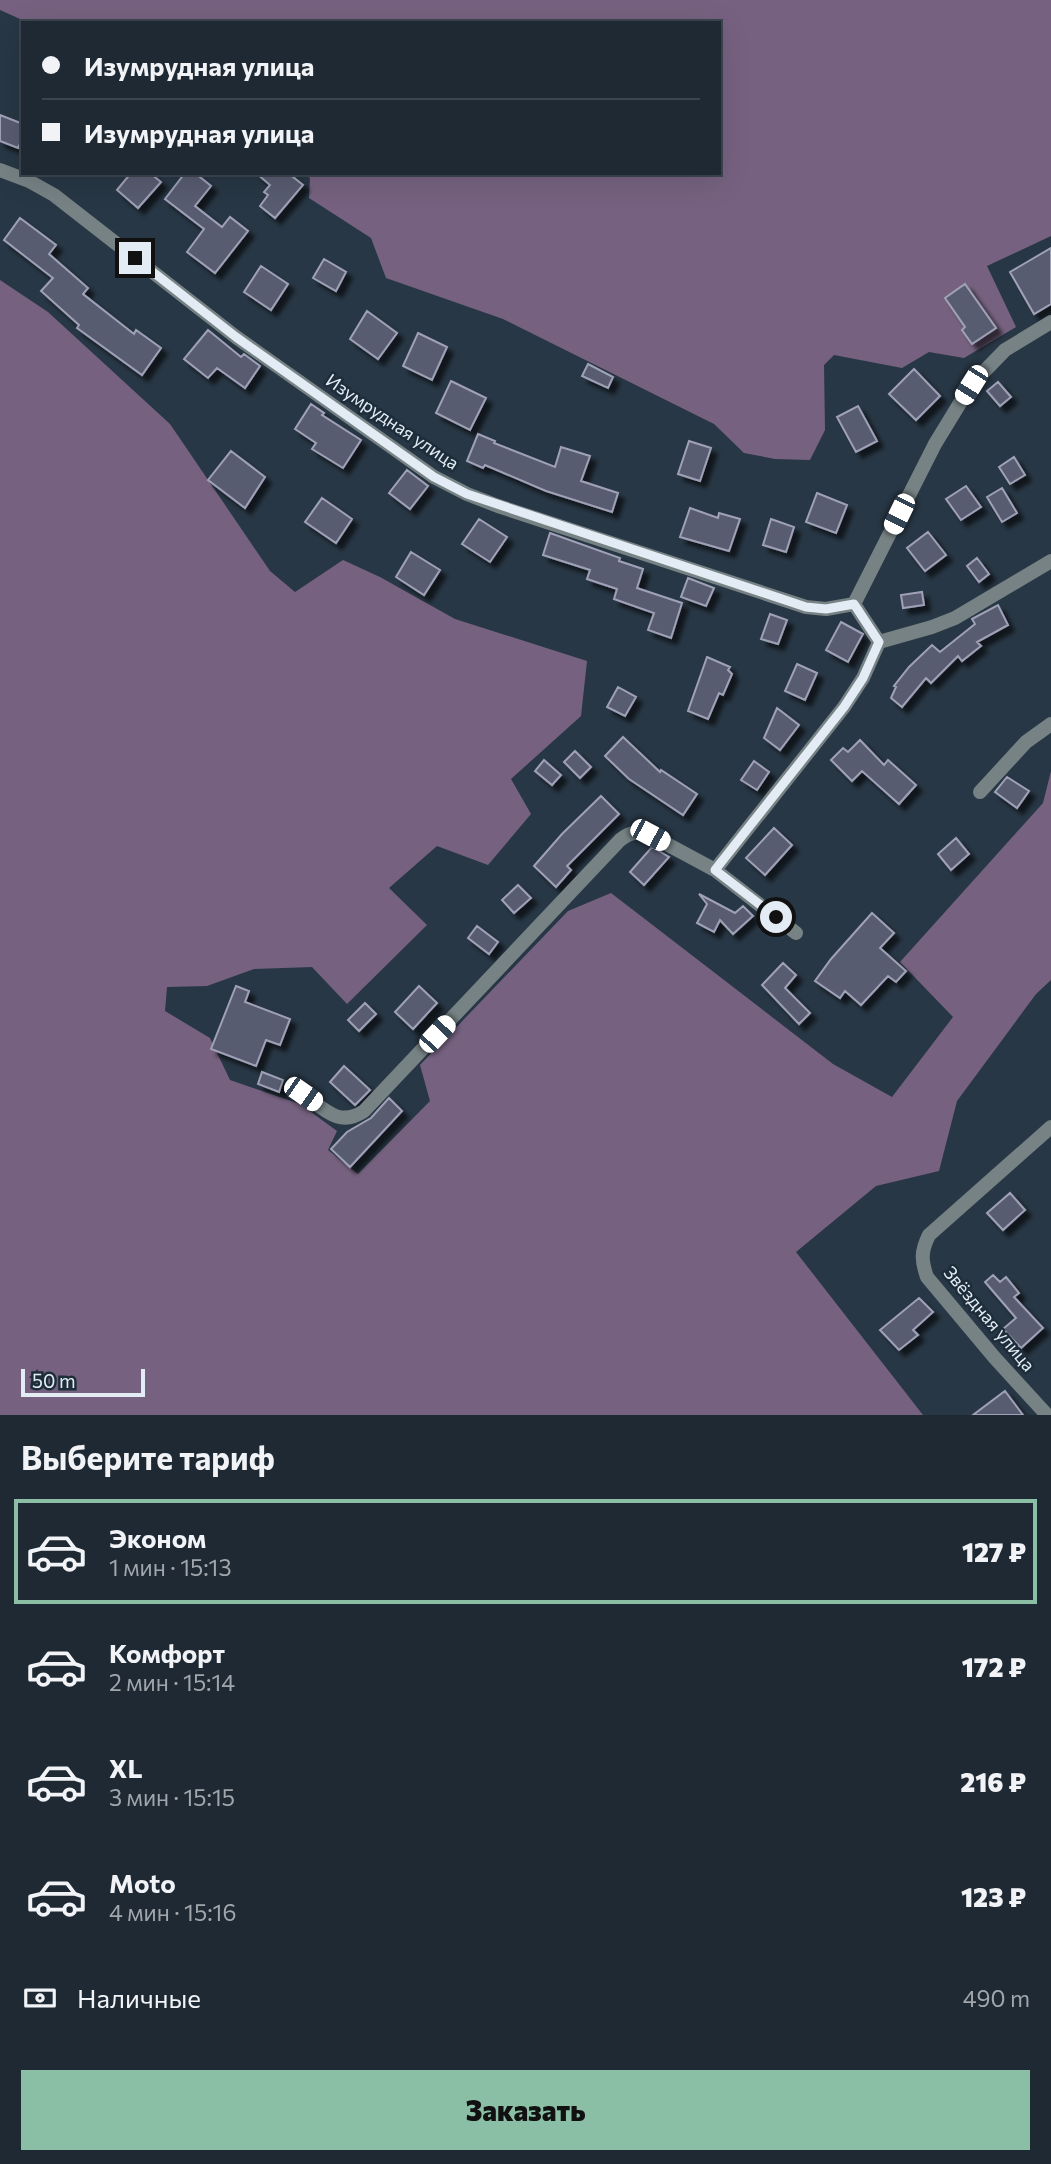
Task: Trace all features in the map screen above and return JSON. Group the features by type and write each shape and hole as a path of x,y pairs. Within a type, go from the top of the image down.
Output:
{"street":[{"name":"Изумрудная улица","path":"0,170 29,181 54,195 236,337 434,477 456,489 498,506 806,607 826,609 854,604"},
{"path":"879,642 854,604 935,444 971,385 1005,350 1051,322"},
{"path":"879,642 955,618 1051,561"},
{"path":"715,870 844,707 863,678 879,642"},
{"path":"980,792 1026,742 1051,724"},
{"path":"303,1094 343,1119 355,1118 364,1111 629,833 650,835 715,870 796,933"},
{"name":"Звёздная улица","path":"1047,1415 927,1277 921,1262 922,1247 929,1235 1051,1127"}],"shaded area":[{"path":"0,0 1051,0 1051,236 987,266 1016,327 964,358 929,352 902,368 834,355 824,365 825,430 810,460 775,459 744,453 714,424 503,319 386,278 371,238 309,198 310,178 305,175 721,175 721,21 25,21 0,10"},
{"path":"0,280 48,312 170,424 270,571 295,592 343,560 380,577 455,619 587,661 581,716 511,779 531,814 488,865 437,846 389,888 427,925 347,1004 312,967 254,969 207,986 167,987 165,1011 210,1038 230,1080 300,1104 337,1131 328,1150 358,1174 430,1101 420,1065 568,911 611,893 833,1064 892,1097 953,1017 900,962 1043,803 1051,771 1051,980 1036,994 957,1101 939,1171 876,1186 796,1252 923,1415 0,1415"}],"building":[{"path":"0,115 21,123 21,141 18,148 0,141"},
{"path":"129,175 152,175 161,182 138,208 117,190"},
{"path":"183,175 197,175 211,186 195,206 222,227 230,217 248,231 215,273 187,252 204,229 165,199"},
{"path":"258,175 290,175 303,185 275,218 260,206 268,195 264,192 270,185"},
{"path":"20,218 56,245 49,254 88,288 83,294 134,334 136,330 161,348 142,375 77,328 79,325 41,291 53,278 4,240"},
{"path":"1051,248 1051,304 1034,314 1010,272"},
{"path":"324,259 346,272 336,291 313,278"},
{"path":"261,266 288,284 271,310 244,292"},
{"path":"965,284 996,328 972,344 962,330 965,327 945,298"},
{"path":"367,311 397,333 378,359 350,339"},
{"path":"208,330 241,357 244,354 260,366 245,388 217,368 208,378 184,359"},
{"path":"418,333 447,347 432,380 403,366"},
{"path":"588,364 613,377 608,388 582,376"},
{"path":"914,369 940,396 916,420 889,394"},
{"path":"451,381 486,398 470,430 436,413"},
{"path":"998,382 1011,397 1000,406 987,391"},
{"path":"311,404 324,413 322,415 361,440 343,468 312,449 316,443 295,429"},
{"path":"858,406 877,441 856,452 837,417"},
{"path":"478,434 555,467 561,447 590,456 581,481 618,493 612,512 546,491 485,465 483,468 467,461"},
{"path":"689,441 711,448 700,481 678,474"},
{"path":"231,451 265,477 245,508 208,480"},
{"path":"1014,457 1025,475 1010,484 999,467"},
{"path":"407,470 428,486 410,509 389,493"},
{"path":"966,486 981,507 961,520 946,499"},
{"path":"1002,488 1017,513 1002,522 987,497"},
{"path":"817,493 847,505 836,533 806,522"},
{"path":"322,498 352,519 336,543 305,522"},
{"path":"690,508 718,518 719,513 740,519 729,551 680,537"},
{"path":"479,519 507,537 490,562 462,544"},
{"path":"771,519 794,527 786,552 763,545"},
{"path":"928,532 946,555 925,571 907,548"},
{"path":"550,533 643,569 637,588 682,603 671,638 648,630 654,613 614,599 617,589 587,579 590,570 543,555"},
{"path":"411,552 440,570 424,595 396,577"},
{"path":"977,558 989,574 979,582 967,566"},
{"path":"688,578 714,588 706,606 681,597"},
{"path":"922,592 924,605 903,608 901,595"},
{"path":"998,605 1008,625 977,642 981,646 962,661 958,656 931,683 926,678 902,707 891,698 896,687 894,686 932,645 940,652 975,624 972,619"},
{"path":"770,614 787,620 778,644 761,639"},
{"path":"841,622 863,634 848,662 826,650"},
{"path":"707,657 730,667 728,670 732,674 723,695 719,693 708,719 688,711"},
{"path":"797,664 817,673 805,700 785,691"},
{"path":"618,687 636,697 625,716 607,707"},
{"path":"777,708 799,725 780,750 764,738"},
{"path":"623,737 660,772 661,770 697,794 683,815 629,779 605,756"},
{"path":"860,740 884,765 888,760 916,785 899,804 862,771 852,781 831,760 843,748 848,752"},
{"path":"575,751 591,767 580,778 564,762"},
{"path":"544,760 561,775 552,785 535,771"},
{"path":"754,761 769,772 757,790 741,780"},
{"path":"1007,777 1029,791 1017,808 995,792"},
{"path":"601,796 619,814 567,866 571,870 556,887 534,866"},
{"path":"774,828 792,845 765,875 746,858"},
{"path":"956,838 969,854 951,870 938,854"},
{"path":"652,847 669,857 644,885 630,872"},
{"path":"518,885 531,898 514,913 502,900"},
{"path":"699,894 735,913 743,906 753,916 733,934 720,920 714,932 697,923 707,904"},
{"path":"872,913 894,933 880,948 906,971 896,982 888,976 861,1005 845,991 840,998 815,981"},
{"path":"477,926 498,942 489,954 468,938"},
{"path":"783,963 796,975 785,988 810,1013 799,1024 762,985"},
{"path":"236,986 249,991 245,1002 290,1019 280,1045 266,1040 256,1066 211,1049"},
{"path":"419,986 437,1003 413,1029 395,1012"},
{"path":"365,1003 376,1014 359,1031 348,1020"},
{"path":"344,1066 370,1090 355,1105 330,1082"},
{"path":"262,1072 283,1080 279,1092 258,1084"},
{"path":"389,1098 402,1111 350,1167 331,1149 347,1132 371,1118"},
{"path":"1010,1193 1025,1210 1003,1230 987,1213"},
{"path":"993,1275 1000,1282 1006,1277 1019,1293 1014,1297 1043,1328 1021,1348 1003,1329 1016,1318 985,1282"},
{"path":"919,1298 933,1312 913,1330 918,1335 899,1350 880,1330"},
{"path":"1005,1391 1023,1415 973,1415"}],"route":[{"path":"135,258 236,337 434,477 467,494 806,607 826,609 854,604 879,642 863,678 844,707 715,870 776,917"}]}
